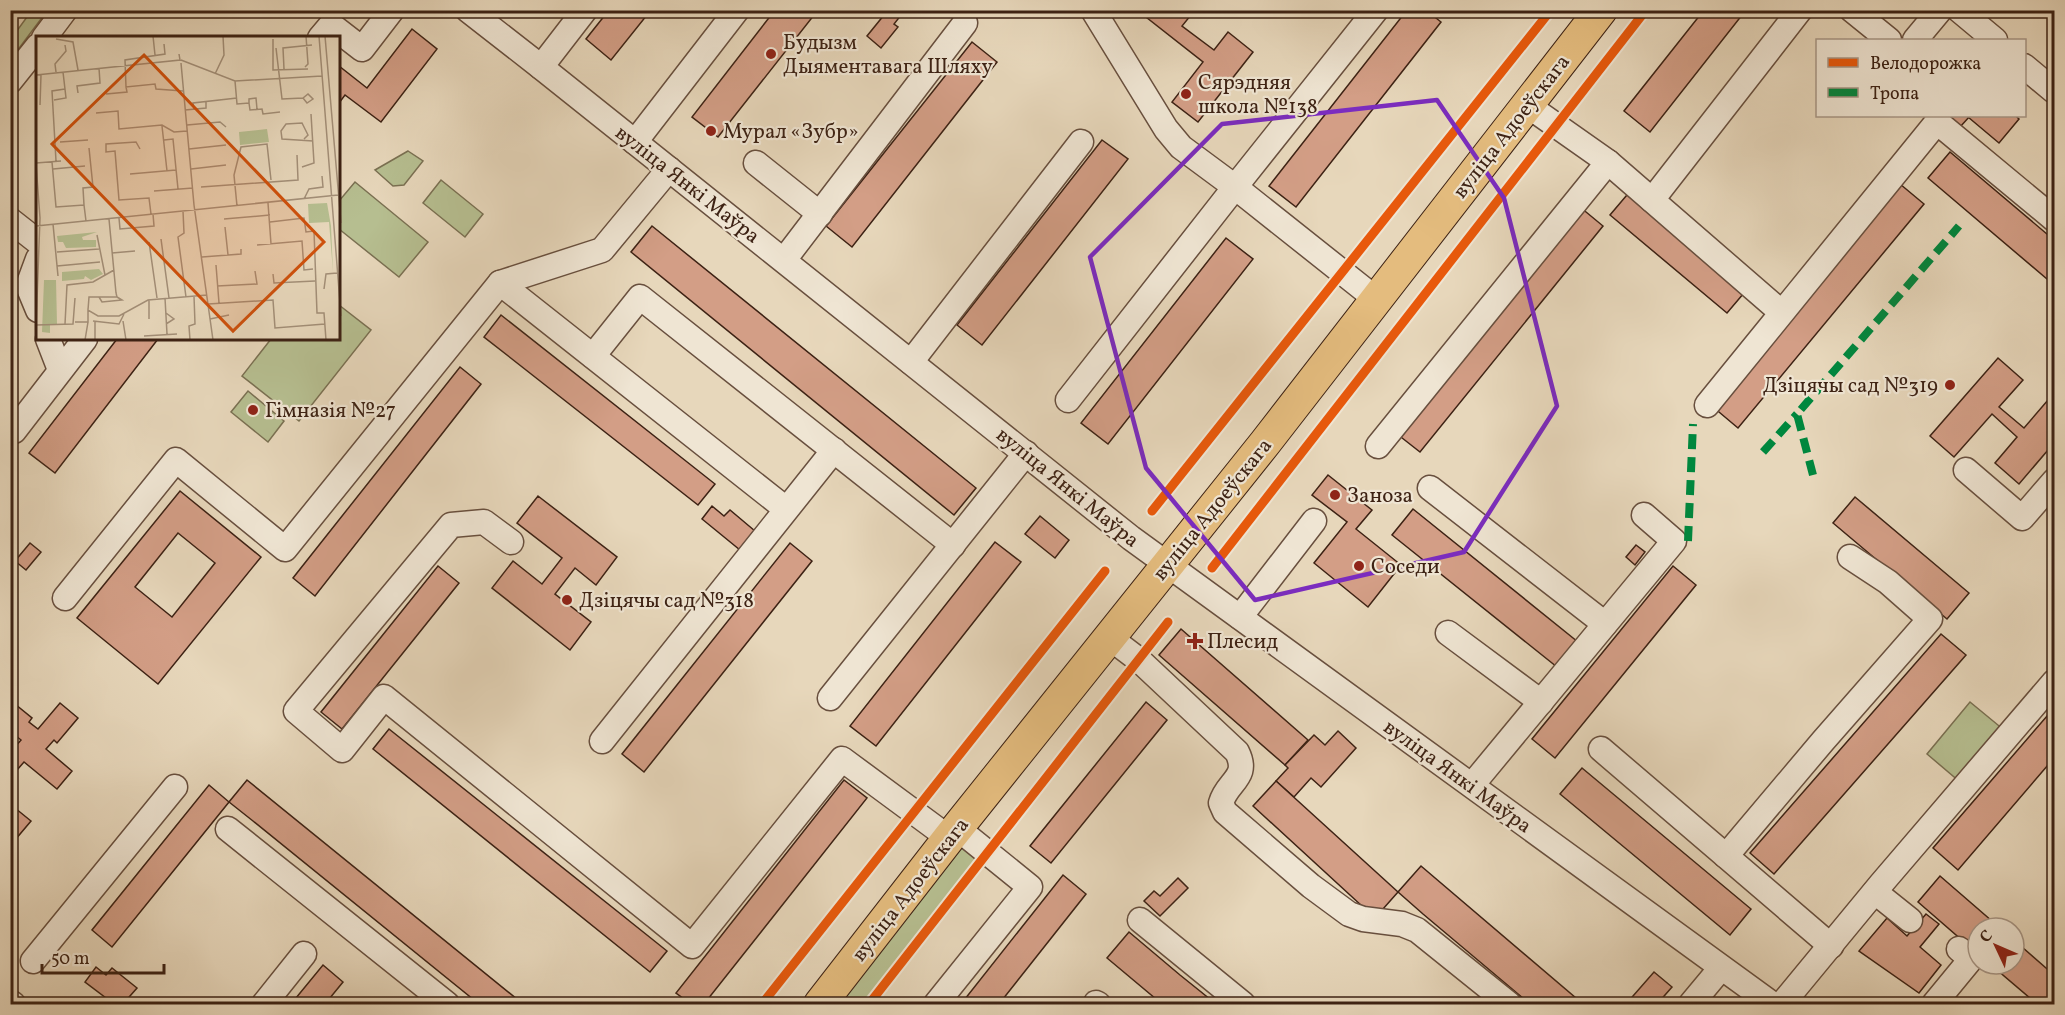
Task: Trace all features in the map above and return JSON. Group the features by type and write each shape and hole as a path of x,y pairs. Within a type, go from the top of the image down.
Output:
{"main road":[{"name":"вуліца Адоеўскага","path":"820,1005 953,833 1168,565 1601,10"}],"street":[{"path":"45,36 64,10"},
{"path":"322,36 331,25 362,49 392,10"},
{"name":"вуліца Янкі Маўра","path":"468,10 1131,538 1772,1005"},
{"path":"635,142 737,10"},
{"path":"1093,10 1166,129 1181,147 1376,300"},
{"path":"1068,400 1376,10"},
{"path":"1652,200 1800,10"},
{"path":"1852,10 1888,39"},
{"path":"1916,39 1940,10"},
{"path":"1959,10 1994,39"},
{"path":"542,67 583,11"},
{"path":"784,260 965,23"},
{"path":"10,81 36,48"},
{"path":"2026,67 2055,91"},
{"path":"1527,105 1608,162 1781,312"},
{"path":"1707,405 1937,122 2055,219"},
{"path":"911,362 1081,142"},
{"path":"1378,446 1608,162"},
{"path":"756,163 820,214"},
{"path":"64,598 176,460 285,549 500,283 602,250 669,169"},
{"path":"10,220 36,240"},
{"path":"36,264 28,286 36,305"},
{"path":"500,283 786,509"},
{"path":"593,356 640,297 953,545"},
{"path":"48,340 60,369"},
{"path":"14,431 84,340"},
{"path":"602,741 834,450"},
{"path":"830,698 1026,453"},
{"path":"1966,470 2022,518 2055,481"},
{"path":"1430,488 1605,624"},
{"path":"1472,785 1674,541 1644,515"},
{"path":"1240,618 1314,521"},
{"path":"511,542 484,522 451,525 296,711 342,750 384,697 692,946 842,759 1030,887 936,1005"},
{"path":"1726,856 1930,619 1888,582 1850,557"},
{"path":"1448,633 1541,702"},
{"path":"1110,638 1139,660 1237,752 1242,762 1241,774 1223,794 1221,803 1225,812 1311,886 1349,914 1363,919 1402,924 1417,930 1509,1005"},
{"path":"1782,1005 1875,892 2055,682"},
{"path":"1601,749 1831,946"},
{"path":"33,961 174,787"},
{"path":"228,829 447,1005"},
{"path":"1875,892 1910,920"},
{"path":"1140,920 1243,1005"},
{"path":"1934,1005 1971,959 1959,949"},
{"path":"264,1005 304,954"},
{"path":"1691,1005 1721,968"}],"highlighted area":[{"path":"1437,100 1504,198 1557,406 1464,552 1255,600 1146,468 1090,257 1222,124"}],"green space":[{"path":"32,10 47,11 11,59 11,39"},
{"path":"408,151 423,161 404,185 393,186 375,170"},
{"path":"441,180 483,214 465,237 423,203"},
{"path":"355,182 428,242 399,277 340,230 340,200"},
{"path":"340,306 371,330 299,421 242,376 270,340 340,340"},
{"path":"248,391 284,421 268,442 231,412"},
{"path":"1970,702 2004,730 1960,782 1927,754"},
{"path":"962,846 980,859 866,1004 838,1004"}],"building":[{"path":"609,10 651,10 611,60 586,39"},
{"path":"775,10 818,10 718,137 692,117"},
{"path":"878,10 905,10 894,24 898,27 881,48 867,36 884,15"},
{"path":"1137,10 1195,10 1182,26 1214,50 1228,32 1253,52 1198,122 1172,102 1203,62"},
{"path":"1407,10 1426,10 1441,22 1296,207 1269,186"},
{"path":"1704,10 1746,10 1650,132 1624,111"},
{"path":"2042,10 2054,10 2054,20"},
{"path":"412,29 437,49 381,122 345,95 340,102 340,67 367,88"},
{"path":"972,42 997,62 852,247 826,226"},
{"path":"1947,117 1969,117 1960,127"},
{"path":"1968,117 2017,117 2019,119 1999,143"},
{"path":"1102,140 1128,159 982,345 957,325"},
{"path":"1950,152 2054,240 2054,285 1928,178"},
{"path":"1900,184 1924,204 1738,428 1713,407"},
{"path":"1632,189 1749,287 1727,313 1610,215"},
{"path":"1580,207 1603,226 1420,452 1397,434"},
{"path":"652,226 976,488 954,515 631,252"},
{"path":"1226,238 1253,259 1108,444 1081,423"},
{"path":"501,315 715,484 698,505 484,337"},
{"path":"116,340 157,340 55,473 29,453"},
{"path":"1998,358 2023,380 1999,407 2024,428 2054,393 2054,443 2019,484 1995,463 2017,437 1992,414 1954,457 1930,436"},
{"path":"460,367 481,384 315,596 293,578"},
{"path":"1328,475 1372,510 1356,529 1401,565 1368,607 1314,563 1347,522 1312,495"},
{"path":"180,491 261,557 158,684 77,618","holes":["178,533 215,563 172,617 135,587"]},
{"path":"538,496 617,557 596,585 575,568 555,594 591,622 570,650 492,588 513,561 542,584 562,558 517,523"},
{"path":"1855,497 1969,593 1947,619 1833,523"},
{"path":"712,506 724,516 730,510 755,531 740,550 702,519"},
{"path":"1413,509 1583,646 1562,671 1392,535"},
{"path":"1040,516 1069,540 1055,558 1025,534"},
{"path":"995,542 1021,562 876,746 850,726"},
{"path":"30,543 41,552 26,570 15,561"},
{"path":"790,543 812,561 644,772 622,754"},
{"path":"1636,545 1645,552 1635,565 1626,557"},
{"path":"438,566 459,583 342,729 321,712"},
{"path":"1673,566 1696,585 1555,758 1532,739"},
{"path":"1181,629 1308,740 1285,765 1159,655"},
{"path":"1941,634 1966,655 1774,874 1750,853"},
{"path":"10,700 32,718 29,722 38,729 60,703 78,718 57,743 54,740 46,749 72,771 57,789 24,762 10,778 10,747 13,749 21,740 10,731"},
{"path":"1146,702 1167,720 1051,863 1030,846"},
{"path":"2054,708 2054,758 1958,870 1933,848"},
{"path":"389,729 667,951 650,972 373,749"},
{"path":"1338,731 1356,748 1321,787 1311,778 1294,797 1276,781 1288,768 1285,765 1314,735 1325,745"},
{"path":"1582,768 1751,909 1730,935 1560,794"},
{"path":"247,780 523,1004 479,1004 229,802"},
{"path":"844,780 867,798 704,1004 691,1004 676,993"},
{"path":"1276,781 1398,892 1375,918 1253,806"},
{"path":"209,785 229,802 112,947 92,930"},
{"path":"10,804 31,821 15,840 10,837"},
{"path":"1421,866 1583,1004 1530,1004 1423,914 1398,892"},
{"path":"1063,875 1086,894 999,1004 961,1004"},
{"path":"1940,876 1986,916 1966,916 1966,944 1918,902"},
{"path":"1178,878 1188,888 1160,916 1144,901 1154,891 1160,896"},
{"path":"1926,914 1939,924 1920,947 1941,965 1919,993 1859,951 1887,918 1907,936"},
{"path":"1129,932 1216,1004 1162,1004 1107,958"},
{"path":"2026,950 2054,975 2054,1004 2037,1004 2004,976 2026,976"},
{"path":"323,965 343,982 325,1004 291,1004"},
{"path":"96,967 106,975 112,968 137,988 123,1004 114,1004 85,982"},
{"path":"1654,972 1672,987 1659,1004 1626,1004"}],"marked path":[{"path":"1813,475 1797,414 1959,226"},
{"path":"1763,452 1797,414"},
{"path":"1688,541 1693,424"}],"cycle path":[{"path":"1152,511 1551,10"},
{"path":"1212,568 1646,10"},
{"path":"762,1004 1105,571"},
{"path":"869,1004 1168,622"}],"place":[{"name":"Будызм Дыяментавага Шляху","path":"771,54"},
{"name":"Сярэдняя школа №138","path":"1186,94"},
{"name":"Мурал «Зубр»","path":"711,131"},
{"name":"Дзіцячы сад №319","path":"1950,385"},
{"name":"Гімназія №27","path":"253,410"},
{"name":"Заноза","path":"1335,495"},
{"name":"Соседи","path":"1359,566"},
{"name":"Дзіцячы сад №318","path":"567,600"},
{"name":"Плесид","path":"1195,641"}]}
